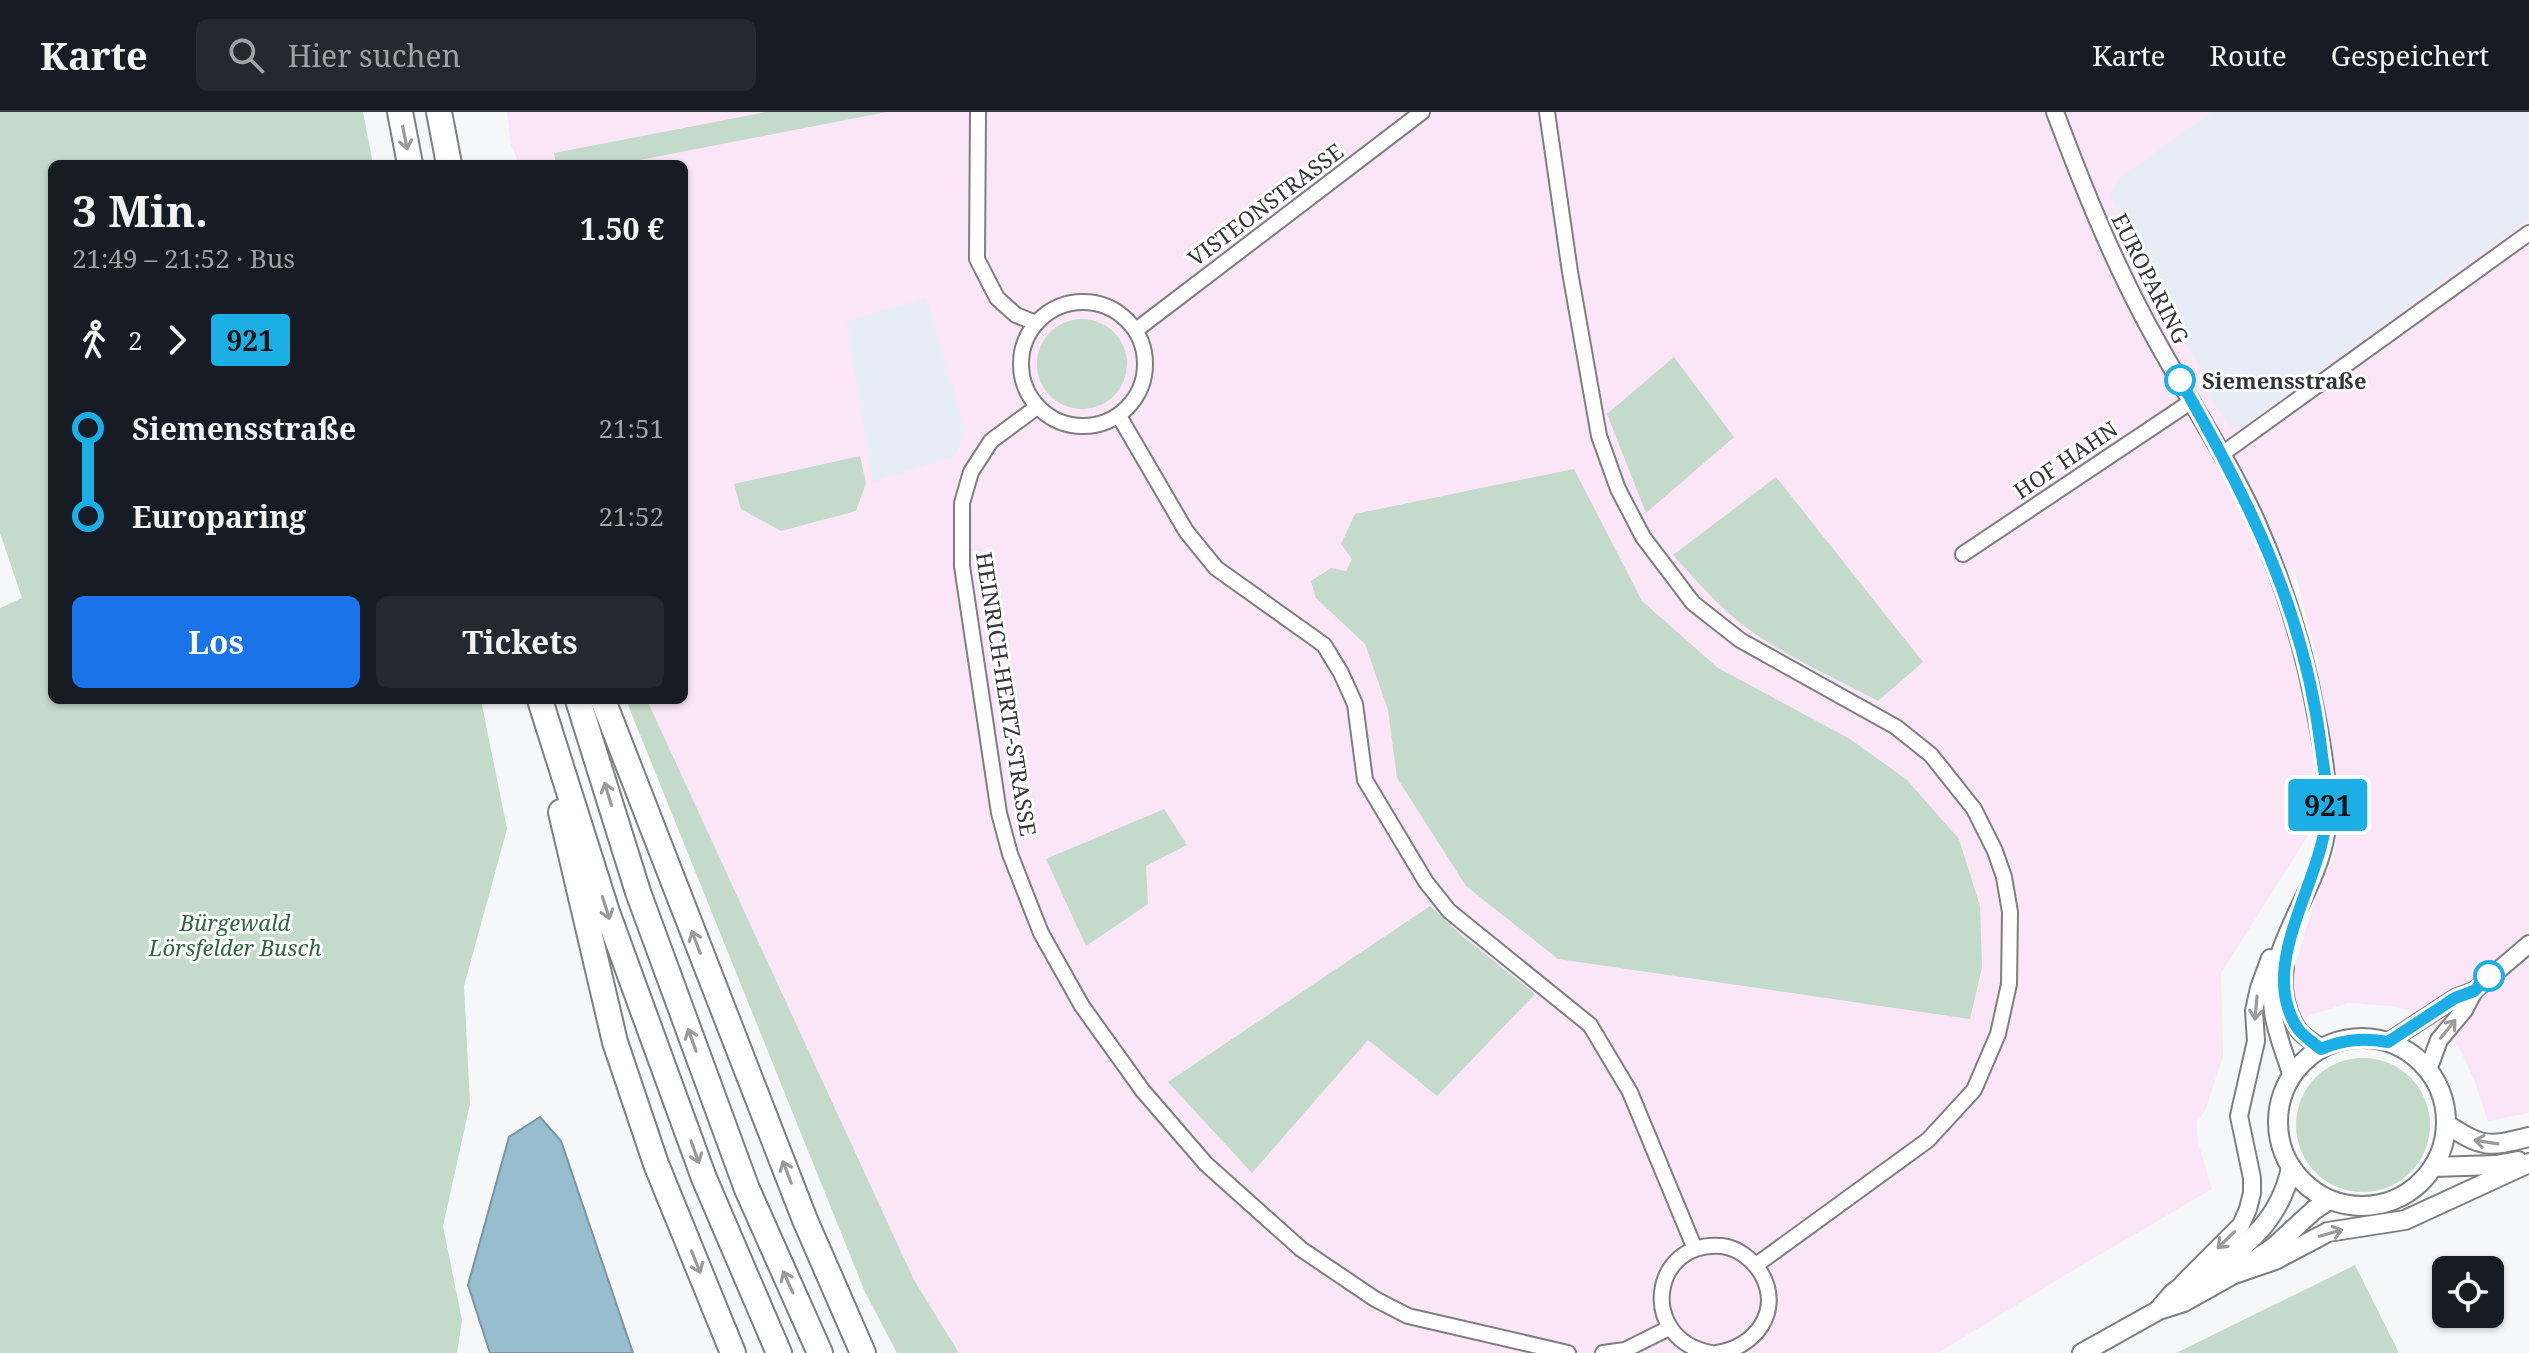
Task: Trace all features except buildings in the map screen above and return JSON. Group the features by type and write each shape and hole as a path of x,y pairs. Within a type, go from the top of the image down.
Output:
{"highway":[{"path":"400,112 409,160"},
{"path":"439,112 448,160"},
{"path":"539,704 615,1042 656,1164 733,1353"},
{"path":"539,704 607,912 704,1178 779,1353"},
{"path":"579,704 638,892 741,1174 820,1353"},
{"path":"605,704 805,1220 863,1351"}],"main road":[{"path":"2366,1038 2388,1042 2411,1054 2428,1070 2437,1085 2444,1104 2446,1124 2442,1149 2433,1167 2414,1188 2388,1202 2359,1207 2329,1200 2312,1190 2291,1167 2283,1152 2278,1120 2280,1104 2292,1076 2321,1049 2342,1040 2366,1038"},
{"path":"2446,1124 2480,1144 2502,1144 2529,1137"},
{"path":"2433,1167 2496,1165 2529,1160"},
{"path":"2234,1274 2275,1260 2328,1232 2405,1220 2529,1160"},
{"path":"2159,1310 2177,1290 2229,1259 2252,1240 2279,1204 2291,1167"},
{"path":"2082,1353 2159,1310 2184,1302 2234,1274 2274,1247 2329,1200"}],"street":[{"path":"978,112 977,259 997,298 1016,315 1036,323"},
{"name":"VISTEONSTRASSE","path":"1136,330 1422,112"},
{"path":"1547,112 1570,272 1599,436 1618,489 1643,537 1693,603 1740,640 1896,727 1931,755 1974,809 1995,851 2006,889 2012,946 2009,984 1998,1034 1974,1090 1928,1140 1756,1265"},
{"name":"EUROPARING","path":"2055,112 2093,213 2118,266 2222,454 2254,517 2281,581 2317,714 2328,804 2326,835 2298,913"},
{"path":"2222,454 2529,233"},
{"path":"1088,302 1107,306 1123,316 1136,330 1144,348 1146,367 1142,386 1133,403 1119,416 1094,426 1067,425 1037,407 1027,392 1021,374 1021,356 1026,338 1036,323 1051,311 1069,303 1088,302"},
{"name":"HOF HAHN","path":"1963,554 2192,401"},
{"name":"HEINRICH-HERTZ-STRASSE","path":"1037,407 991,441 971,472 962,503 962,566 999,813 1010,854 1041,933 1082,1006 1143,1091 1206,1164 1301,1249 1375,1299 1408,1316 1568,1353"},
{"path":"1119,416 1186,531 1216,568 1324,645 1355,704 1365,780 1426,882 1449,911 1590,1025 1630,1092 1695,1249"},
{"path":"2298,913 2282,979 2288,1008 2299,1031 2321,1049"},
{"path":"2292,1076 2273,1011 2273,976 2281,946 2298,913"},
{"path":"2177,1290 2204,1259 2241,1225 2248,1209 2252,1178 2239,1116 2254,1049 2254,1011 2275,942 2298,913"},
{"path":"2388,1042 2455,998 2474,991 2529,944"},
{"path":"2428,1070 2439,1040 2464,1010 2474,991"},
{"path":"1712,1245 1728,1247 1744,1254 1756,1265 1765,1281 1768,1298 1766,1315 1758,1331 1746,1343 1730,1351 1713,1353 1696,1350 1681,1341 1669,1328 1662,1314 1663,1282 1681,1257 1695,1249 1712,1245"},
{"path":"1603,1353 1625,1350 1669,1328"}],"shaded area":[{"path":"507,112 2529,112 2529,1113 2488,1121 2458,1045 2408,1010 2348,1003 2302,1021 2291,999 2294,969 2314,903 2335,852 2337,818 2317,657 2294,568 2275,584 2311,718 2313,767 2309,834 2221,973 2223,1056 2205,1111 2197,1122 2198,1142 2212,1189 1938,1353 959,1353 914,1280 649,704 688,704 688,160 517,160 511,145"},
{"path":"2212,112 2529,112 2529,218 2241,427 2230,426 2211,397 2209,381 2179,332 2110,194 2120,178"},
{"path":"926,298 965,430 955,456 873,482 847,321"}],"green space":[{"name":"Bürgewald Lörsfelder Busch","path":"0,112 363,112 372,160 48,160 48,704 482,704 507,829 464,986 470,1104 443,1226 462,1320 457,1353 0,1353 0,608 22,598 0,533"},
{"path":"766,112 887,112 640,160 555,160 554,153"},
{"path":"1082,319 1099,322 1114,332 1124,347 1127,364 1124,381 1114,396 1099,406 1082,409 1065,406 1050,396 1040,381 1037,364 1040,347 1050,332 1065,322"},
{"path":"1674,357 1734,437 1646,513 1607,414"},
{"path":"860,456 866,483 856,511 781,531 741,509 734,484"},
{"path":"1574,469 1642,601 1718,668 1850,739 1907,780 1959,839 1980,906 1982,967 1970,1019 1558,959 1466,886 1397,778 1388,710 1365,644 1316,598 1311,581 1331,568 1346,571 1352,559 1341,544 1355,514"},
{"path":"1776,477 1923,662 1878,701 1758,636 1706,592 1673,555"},
{"path":"628,704 649,704 914,1280 959,1353 897,1353 865,1292"},
{"path":"1164,809 1187,845 1146,866 1148,904 1086,946 1046,859"},
{"path":"1430,906 1535,994 1437,1096 1368,1040 1252,1173 1168,1082"},
{"path":"2363,1058 2389,1063 2410,1078 2425,1099 2430,1125 2425,1151 2410,1172 2389,1187 2363,1192 2337,1187 2316,1172 2301,1151 2296,1125 2301,1099 2316,1078 2337,1063"},
{"path":"2355,1265 2399,1353 2176,1353"}],"water":[{"path":"540,1117 561,1141 633,1353 490,1353 468,1285 509,1137"}],"bus line":[{"name":"921","path":"2180,380 2254,517 2281,581 2317,714 2328,804 2326,835 2298,913 2282,979 2288,1008 2299,1031 2321,1049 2342,1040 2366,1038 2388,1042 2455,998 2474,991 2489,976"}],"place":[{"name":"Siemensstraße","path":"2180,380"}]}
